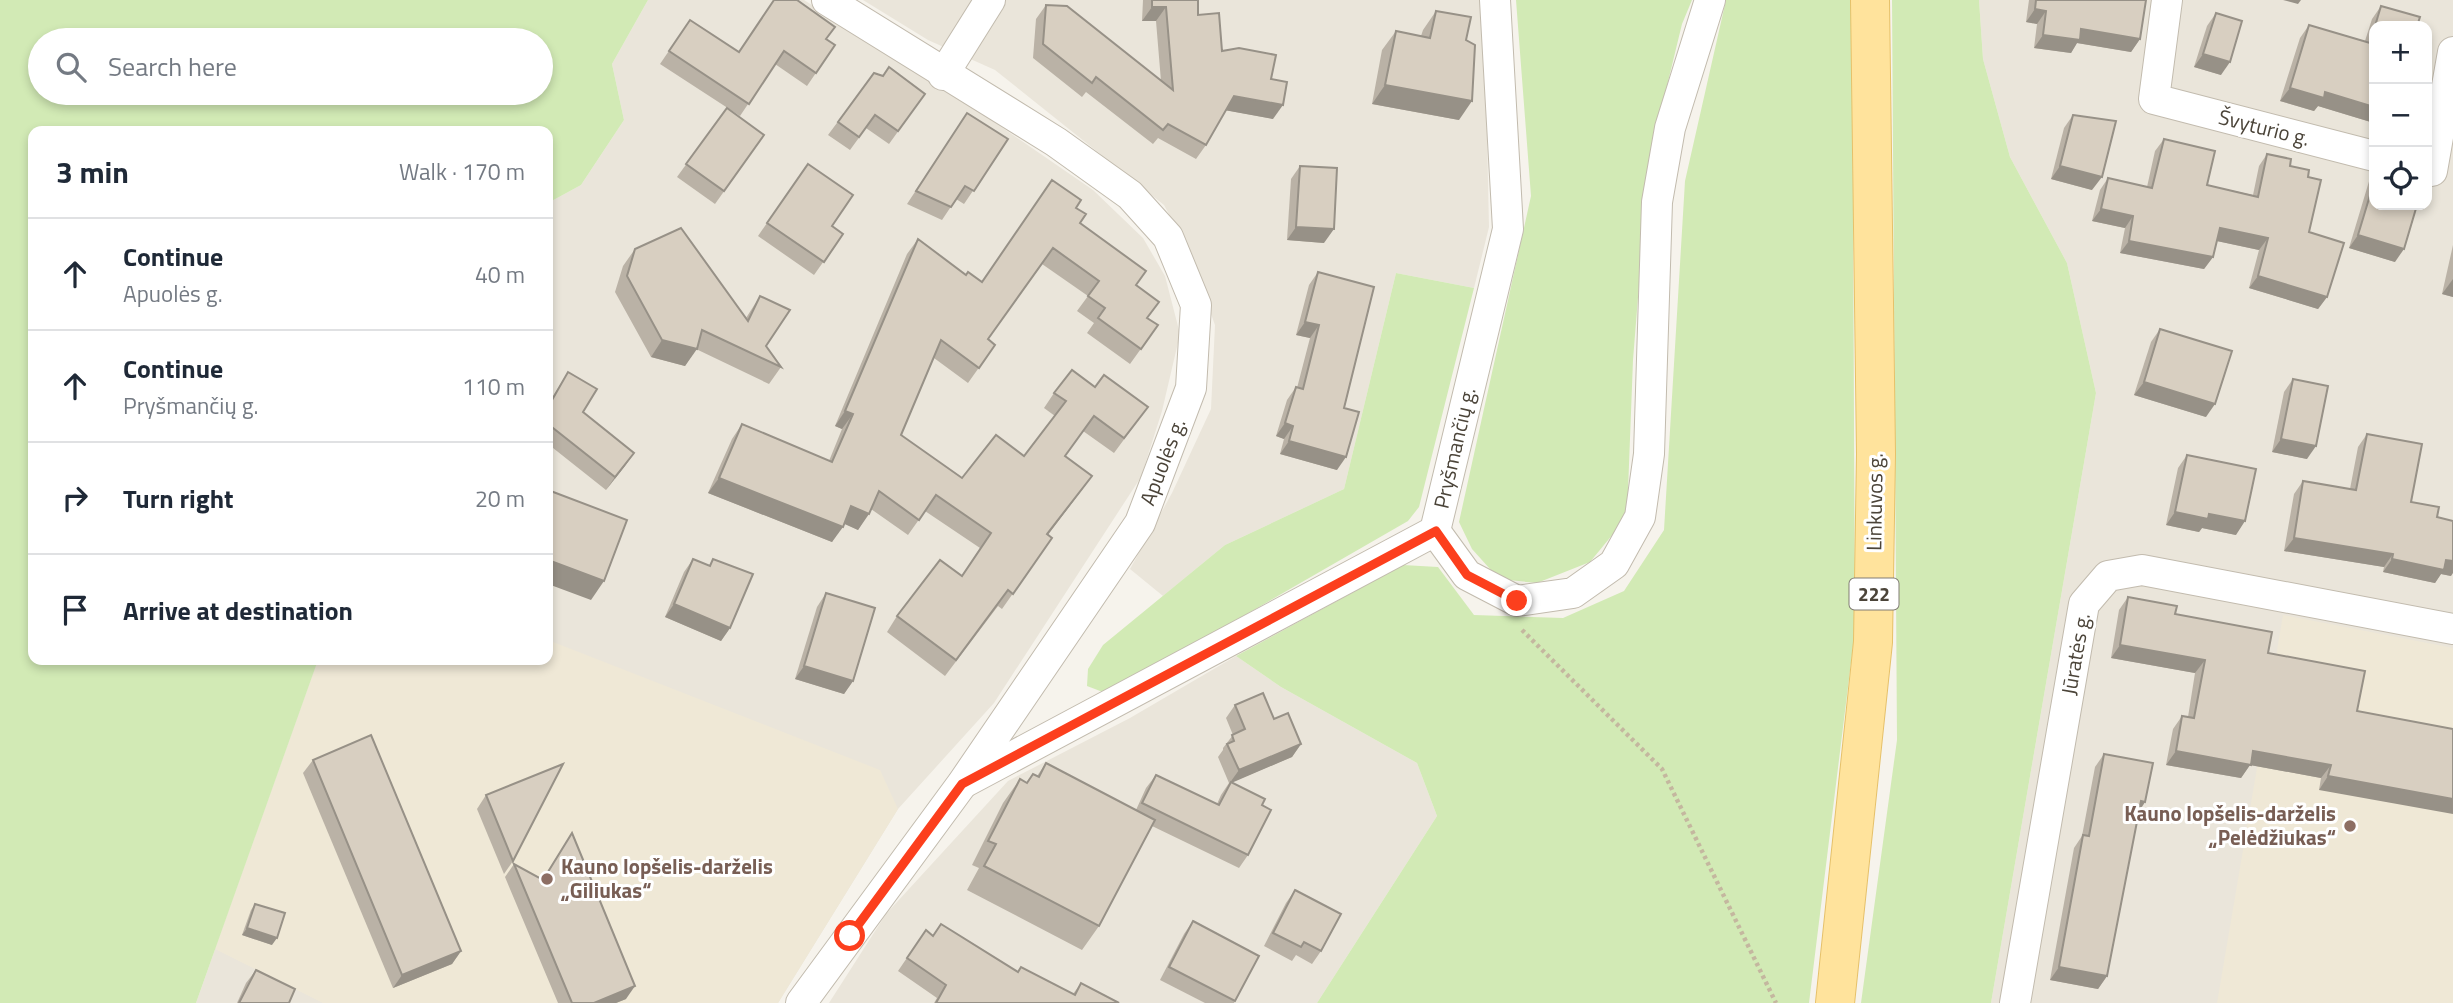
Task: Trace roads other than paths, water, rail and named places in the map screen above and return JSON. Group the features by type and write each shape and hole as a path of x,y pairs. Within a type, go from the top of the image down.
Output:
{"main road":[{"name":"Linkuvos g.","path":"1835,1003 1873,642 1876,454 1870,0"}],"street":[{"name":"Apuolės g.","path":"801,1003 962,784 1140,523 1191,388 1196,305 1168,237 1130,195 1056,142 943,75 827,0"},
{"path":"943,75 990,0"},
{"name":"Pryšmančių g.","path":"962,784 1436,531 1508,229 1495,0"},
{"path":"1436,531 1467,575 1517,601 1573,593 1614,564 1640,517 1649,454 1657,202 1670,128 1710,0"},
{"name":"Švyturio g.","path":"2167,0 2154,99 2369,155"},
{"path":"2437,172 2453,52"},
{"name":"Jūratės g.","path":"2015,1003 2084,604 2108,576 2142,569 2453,629"}],"place":[{"name":"Kauno lopšelis-darželis „Pelėdžiukas“","path":"2350,826"},
{"name":"Kauno lopšelis-darželis „Giliukas“","path":"547,879"}]}
